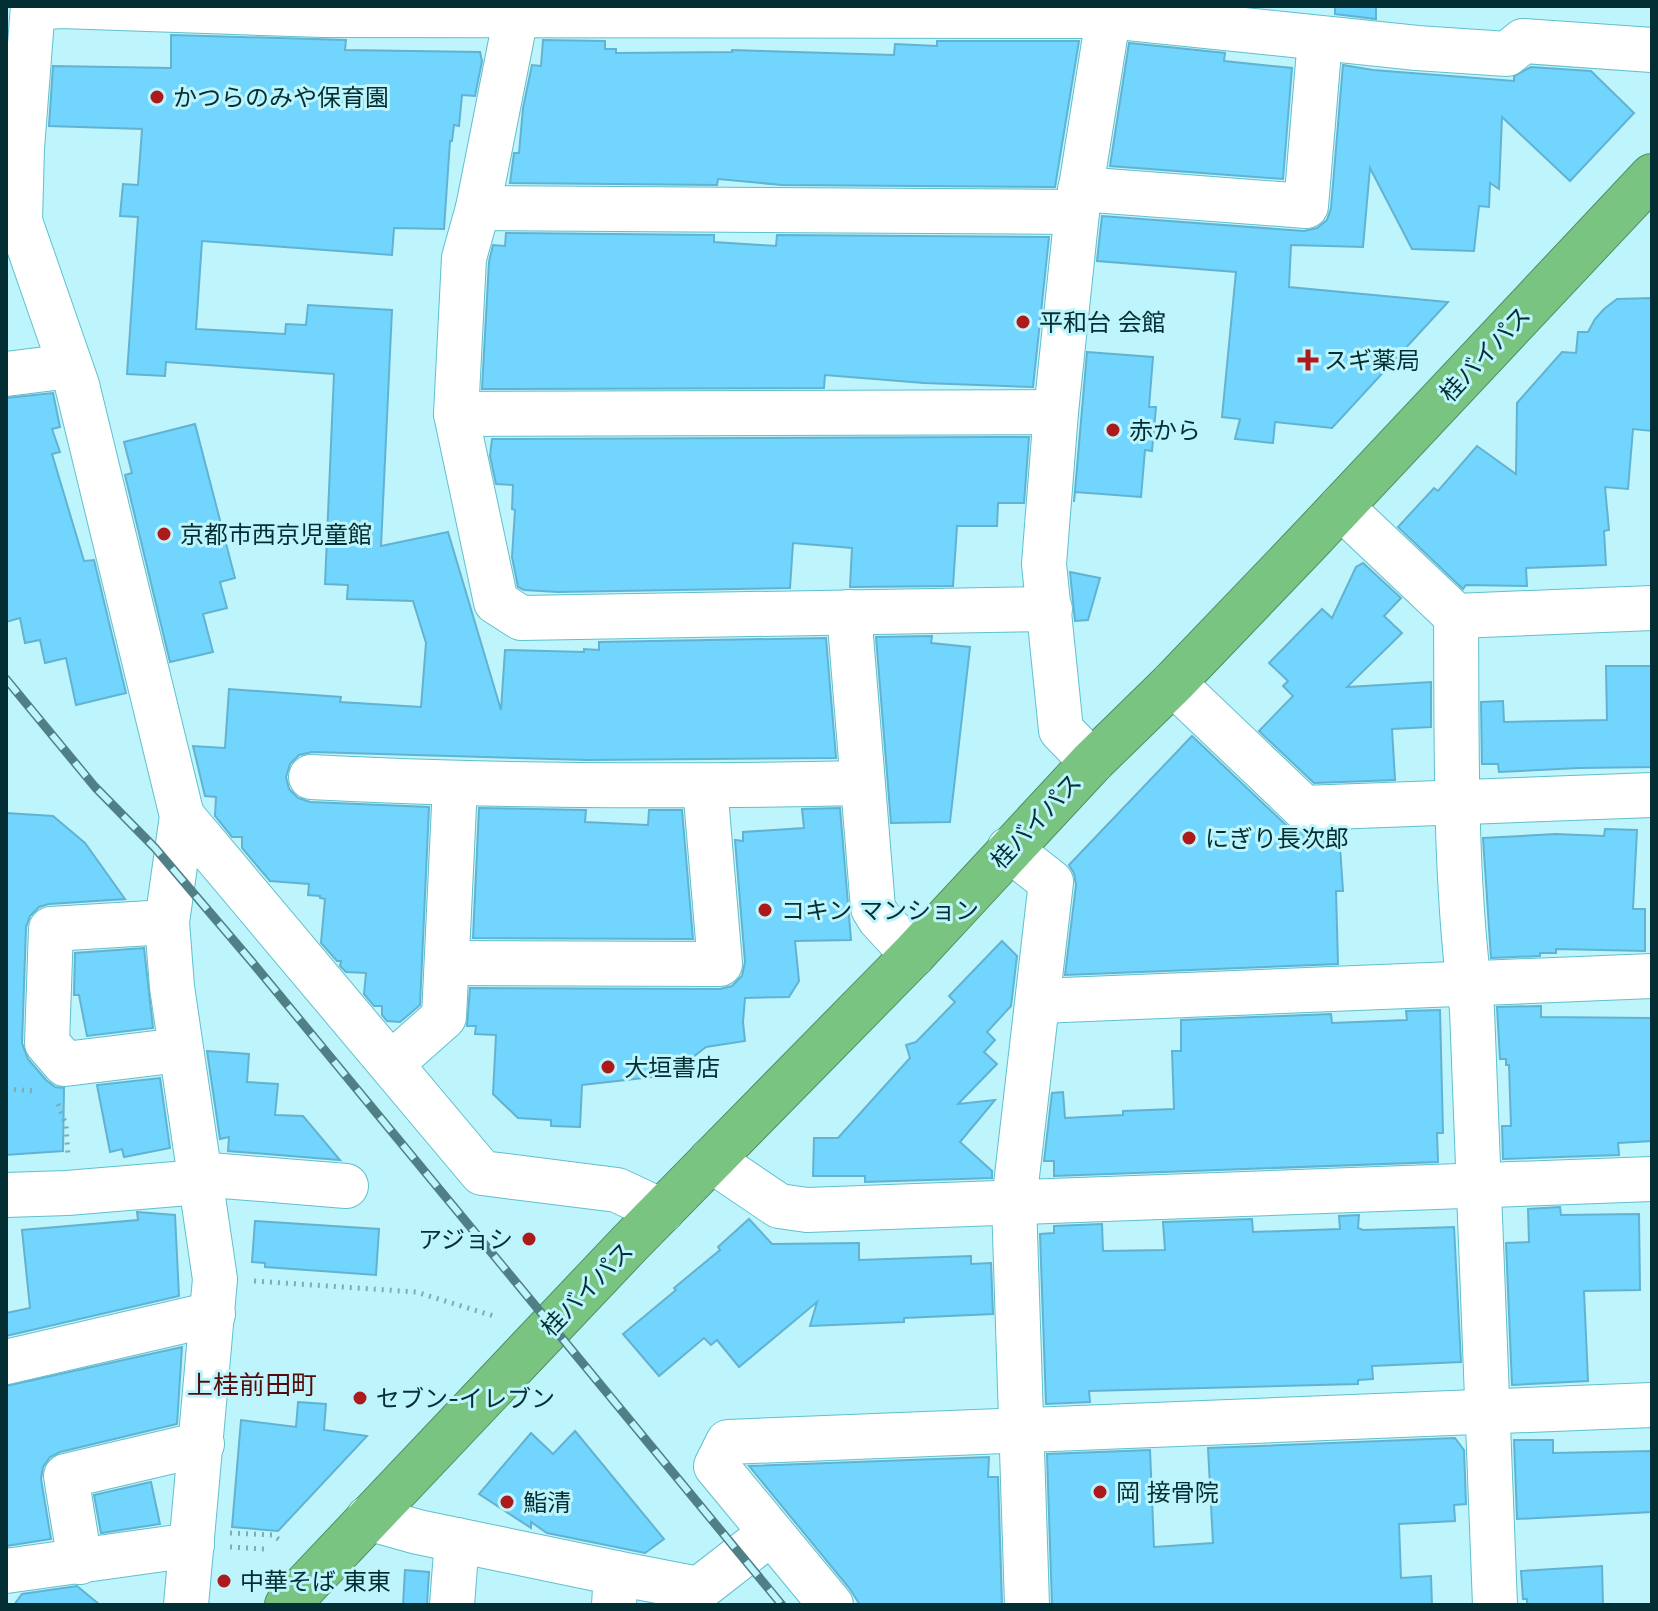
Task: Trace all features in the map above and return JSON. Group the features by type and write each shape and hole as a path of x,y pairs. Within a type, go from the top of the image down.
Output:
{"highway":[{"name":"桂バイパス","path":"287,1605 711,1160 913,955 1092,762 1173,683 1652,176"}],"street":[{"path":"186,1605 203,1541 202,1444 214,1296 180,1050 167,922 182,816 77,385 13,213 22,148 33,7 1110,11 1320,39 1507,54 1523,23 1652,50"},
{"path":"517,11 478,208 464,258 456,414 496,602 521,618 1050,609"},
{"path":"1092,762 1061,730 1044,564 1056,412 1079,200 1110,11"},
{"path":"478,208 1079,200 1306,206 1320,39"},
{"path":"6,374 70,366"},
{"path":"456,414 1056,412"},
{"path":"1341,507 1456,616 1652,608"},
{"path":"849,612 873,908 913,955"},
{"path":"1456,616 1457,802 1464,957 1472,1010 1495,1605"},
{"path":"1173,683 1304,808 1652,795"},
{"path":"311,777 455,785 861,783"},
{"path":"391,1064 444,1017 455,785"},
{"path":"447,963 720,964 705,786"},
{"path":"182,816 482,1173 617,1190 662,1211"},
{"path":"1009,849 1051,882 1014,1202 1027,1605"},
{"path":"167,922 51,929 47,1043 65,1064 180,1050"},
{"path":"1039,1001 1652,976"},
{"path":"711,1160 779,1206 807,1210 1652,1179"},
{"path":"6,1195 67,1193 199,1178 346,1186"},
{"path":"6,1362 214,1296"},
{"path":"831,1605 716,1466 728,1442 1652,1405"},
{"path":"80,1562 66,1476 202,1444"},
{"path":"368,1518 457,1540 615,1589 699,1589 771,1533"},
{"path":"452,1605 457,1540"},
{"path":"6,1571 203,1541"}],"path":[{"path":"6,1089 41,1092"},
{"path":"55,1101 61,1107 66,1125 67,1193"},
{"path":"214,1296 416,1292 497,1317"},
{"path":"203,1541 273,1535 282,1542"},
{"path":"203,1541 264,1549"}],"building":[{"path":"1335,6 1376,6 1376,19 1335,14"},
{"path":"171,35 346,40 345,50 480,52 482,61 475,96 462,95 459,126 454,125 450,141 444,229 394,228 392,255 202,241 196,329 285,334 286,324 306,325 308,305 392,310 381,546 448,532 501,710 505,650 584,652 584,649 599,650 599,642 826,638 836,758 587,760 312,752 299,755 290,764 286,777 289,789 298,798 310,802 429,807 420,1005 400,1022 387,1021 382,1015 382,1006 374,1006 364,994 366,973 346,972 340,966 341,961 337,961 321,943 325,899 308,895 309,884 270,881 242,848 242,837 232,837 215,816 216,797 205,796 193,746 225,748 229,689 341,697 340,702 421,707 426,643 413,601 347,599 348,585 325,584 334,374 166,362 165,376 127,374 138,217 120,216 123,184 138,185 142,129 49,126 53,66 171,68"},
{"path":"543,40 605,41 605,49 616,49 616,53 732,50 894,55 895,44 937,46 937,41 1079,41 1055,187 782,185 718,179 717,185 510,183 514,153 519,153 523,108 532,65 541,66"},
{"path":"1129,43 1225,53 1224,61 1292,68 1283,179 1110,166"},
{"path":"1343,65 1514,81 1514,76 1531,67 1591,71 1634,113 1570,181 1502,117 1499,189 1490,183 1489,207 1479,206 1474,251 1412,249 1370,168 1363,247 1291,245 1289,287 1448,302 1332,428 1275,422 1273,443 1235,439 1240,419 1222,417 1236,272 1097,261 1102,216 1304,231 1317,228 1327,220 1331,208"},
{"path":"506,233 714,235 714,242 776,246 777,235 1049,237 1033,387 825,375 824,388 482,389 489,262 493,245 505,246"},
{"path":"1652,298 1652,431 1633,429 1628,489 1605,487 1609,530 1604,531 1606,565 1526,568 1527,586 1466,585 1463,589 1398,527 1434,488 1438,491 1477,446 1516,474 1517,403 1562,352 1576,353 1578,332 1588,332 1604,309 1617,299"},
{"path":"1087,352 1153,357 1149,407 1156,407 1152,451 1145,450 1141,497 1075,492 1074,502"},
{"path":"53,393 60,427 52,429 60,452 52,454 84,561 94,560 126,693 76,705 66,658 45,663 40,640 25,643 20,618 6,622 6,398"},
{"path":"195,424 235,578 220,582 227,608 203,614 213,652 170,662 125,475 132,473 124,442"},
{"path":"1029,437 1024,503 998,503 997,526 957,526 953,586 850,587 852,548 793,543 790,588 524,590 518,587 512,557 513,485 496,484 490,456 492,439"},
{"path":"1363,563 1401,598 1384,616 1402,633 1347,687 1431,682 1431,727 1392,729 1395,780 1314,783 1259,731 1293,696 1283,686 1288,681 1269,663 1322,609 1332,618 1356,567"},
{"path":"1070,572 1100,578 1088,620 1075,621"},
{"path":"932,636 931,643 970,647 950,822 891,823 876,637"},
{"path":"1606,666 1652,666 1652,767 1499,772 1498,764 1482,764 1481,702 1503,701 1504,722 1607,720"},
{"name":"にぎり長次郎","path":"1192,736 1287,826 1304,833 1333,832 1334,847 1340,847 1343,891 1336,891 1338,964 1065,975 1076,885 1069,865"},
{"path":"479,808 586,810 585,822 648,825 649,810 682,810 693,939 473,938"},
{"path":"840,808 851,940 795,941 799,981 789,997 745,998 745,1041 706,1047 670,1075 582,1085 580,1127 551,1126 551,1120 518,1118 493,1094 496,1035 475,1034 476,1026 467,1026 470,988 720,989 732,986 742,976 745,962 735,840 743,841 743,832 804,828 802,809"},
{"path":"6,813 53,816 85,843 125,899 49,904 39,907 30,916 26,927 22,1043 28,1059 46,1080 55,1087 64,1088 63,1151 6,1155"},
{"path":"1605,829 1637,830 1633,909 1645,909 1645,951 1556,949 1556,953 1540,953 1540,956 1491,958 1483,838 1556,834 1604,836"},
{"path":"1002,941 1017,956 1011,1006 987,1032 995,1040 984,1052 997,1064 958,1104 995,1100 960,1142 992,1171 992,1178 865,1182 865,1176 813,1176 814,1138 838,1138 910,1058 906,1045 916,1042 955,1002 949,996"},
{"path":"144,948 153,1028 87,1036 79,995 74,995 75,953"},
{"path":"1541,1006 1541,1017 1652,1018 1652,1141 1618,1143 1619,1155 1503,1159 1502,1126 1511,1126 1509,1065 1506,1065 1506,1059 1500,1059 1497,1007"},
{"path":"1440,1010 1443,1133 1437,1133 1438,1162 1054,1176 1054,1161 1044,1161 1052,1093 1063,1092 1065,1118 1174,1109 1172,1051 1181,1051 1181,1020 1331,1014 1332,1023 1407,1020 1406,1011"},
{"path":"207,1051 249,1054 247,1082 278,1084 275,1115 303,1116 340,1160 228,1151 229,1137 220,1139"},
{"path":"160,1078 170,1148 124,1157 122,1149 110,1152 97,1085"},
{"path":"1560,1207 1561,1215 1639,1214 1640,1290 1584,1291 1588,1381 1512,1385 1506,1243 1529,1242 1528,1209"},
{"path":"137,1212 175,1215 179,1296 6,1336 6,1313 30,1308 22,1230 138,1220"},
{"path":"1359,1215 1358,1228 1363,1230 1454,1227 1461,1362 1372,1366 1373,1379 1358,1380 1358,1384 1089,1391 1090,1402 1046,1404 1040,1234 1054,1233 1054,1226 1102,1224 1103,1251 1165,1250 1163,1222 1252,1219 1253,1232 1340,1229 1339,1216"},
{"path":"749,1219 772,1244 859,1243 859,1260 971,1256 971,1264 991,1263 993,1314 810,1326 817,1302 739,1367 717,1340 711,1345 704,1338 659,1376 623,1334 720,1250 718,1247"},
{"path":"255,1221 379,1229 376,1275 265,1267 265,1263 252,1262"},
{"path":"182,1347 177,1424 50,1457 43,1467 41,1479 51,1539 6,1546 6,1386"},
{"path":"298,1402 326,1404 324,1430 367,1436 278,1531 232,1527 241,1420 296,1427"},
{"path":"575,1431 664,1539 645,1553 547,1533 531,1522 531,1528 479,1494 531,1433 553,1454"},
{"path":"1455,1438 1464,1450 1466,1504 1454,1505 1455,1521 1399,1524 1401,1578 1431,1576 1432,1605 1052,1605 1047,1454 1150,1450 1154,1547 1213,1543 1208,1448"},
{"path":"1514,1440 1553,1440 1553,1453 1652,1451 1652,1512 1517,1519"},
{"path":"989,1457 988,1477 998,1477 1002,1605 860,1605 749,1466"},
{"path":"151,1482 160,1524 101,1533 94,1495"},
{"path":"1602,1566 1603,1605 1527,1605 1527,1599 1523,1599 1521,1571"},
{"path":"405,1570 429,1572 427,1605 403,1605"},
{"path":"77,1586 100,1605 14,1605 22,1594"}],"railway":[{"path":"6,679 95,787 155,848 252,962 782,1605"}],"place":[{"name":"かつらのみや保育園","path":"157,97"},
{"name":"平和台 会館","path":"1023,322"},
{"name":"スギ薬局","path":"1308,360"},
{"name":"赤から","path":"1113,430"},
{"name":"京都市西京児童館","path":"164,534"},
{"name":"にぎり長次郎","path":"1189,838"},
{"name":"コキン マンション","path":"765,910"},
{"name":"大垣書店","path":"608,1067"},
{"name":"アジョシ","path":"529,1239"},
{"name":"セブン-イレブン","path":"360,1398"},
{"name":"岡 接骨院","path":"1100,1492"},
{"name":"鮨清","path":"507,1502"},
{"name":"中華そば 東東","path":"224,1581"}],"district":[{"name":"上桂前田町","path":"252,1384"}]}
